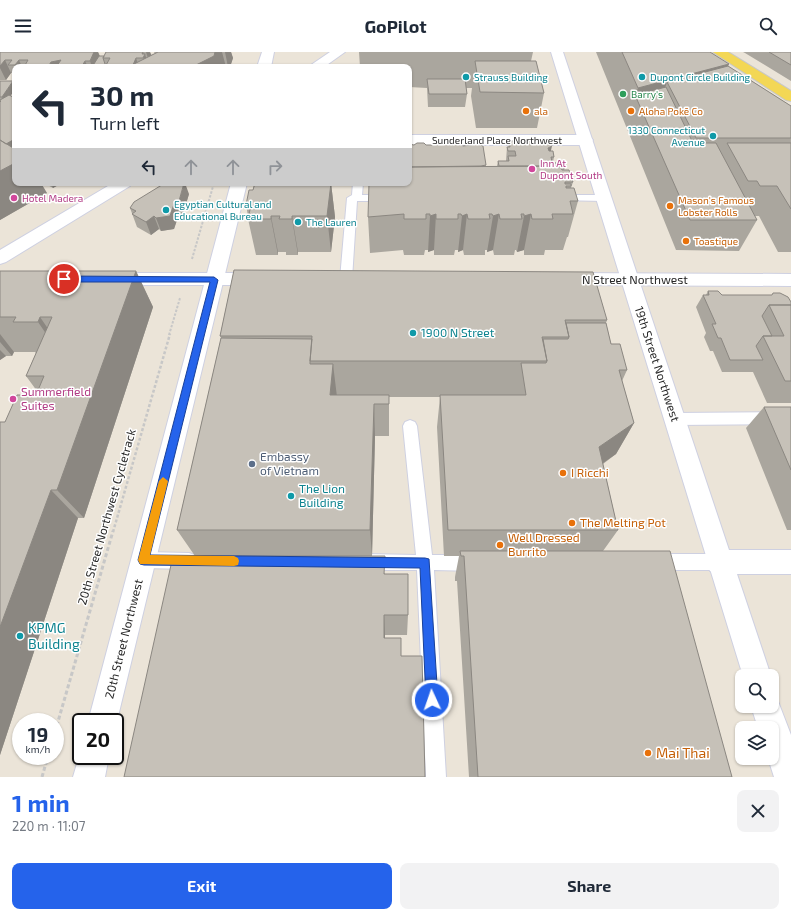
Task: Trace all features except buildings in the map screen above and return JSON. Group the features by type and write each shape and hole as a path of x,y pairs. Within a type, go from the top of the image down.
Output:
{"main road":[{"path":"704,52 791,106"},
{"path":"720,52 791,97"}],"street":[{"path":"265,64 268,52"},
{"path":"320,64 339,52"},
{"name":"19th Street Northwest","path":"557,52 675,419 719,562 755,669"},
{"name":"Sunderland Place Northwest","path":"412,140 585,140"},
{"path":"0,258 119,186"},
{"name":"20th Street Northwest","path":"105,713 237,186"},
{"path":"90,279 283,279"},
{"name":"N Street Northwest","path":"550,280 791,280"},
{"path":"719,562 791,562"},
{"path":"768,713 790,777"},
{"path":"89,777 92,765"}],"lane":[{"path":"357,198 358,186"},
{"path":"346,279 352,198 396,198"},
{"path":"551,198 604,198"},
{"path":"675,419 791,418"},
{"path":"410,426 425,563 436,777"},
{"path":"144,560 207,561"},
{"path":"347,562 489,562"},
{"path":"640,562 719,562"}],"path":[{"path":"195,250 213,186"},
{"name":"20th Street Northwest Cycletrack","path":"61,713 178,308"},
{"path":"42,777 45,765"}],"slow traffic":[{"path":"163,481 144,560 234,561"}],"place":[{"name":"Strauss Building","path":"466,77"},
{"name":"Dupont Circle Building","path":"642,77"},
{"name":"Barry's","path":"623,94"},
{"name":"ala","path":"526,111"},
{"name":"Aloha Pokē Co","path":"631,111"},
{"name":"1330 Connecticut Avenue","path":"713,136"},
{"name":"Inn At Dupont South","path":"532,169"},
{"name":"Hotel Madera","path":"14,198"},
{"name":"Mason's Famous Lobster Rolls","path":"670,206"},
{"name":"Egyptian Cultural and Educational Bureau","path":"166,210"},
{"name":"The Lauren","path":"298,222"},
{"name":"Toastique","path":"686,241"},
{"name":"1900 N Street","path":"413,333"},
{"name":"Summerfield Suites","path":"13,399"},
{"name":"Embassy of Vietnam","path":"252,464"},
{"name":"I Ricchi","path":"563,473"},
{"name":"The Lion Building","path":"291,496"},
{"name":"The Melting Pot","path":"572,523"},
{"name":"Well Dressed Burrito","path":"500,545"},
{"name":"KPMG Building","path":"20,636"},
{"name":"Mai Thai","path":"648,753"}],"route":[{"path":"64,279 214,280 144,560 425,563 432,700"}]}
